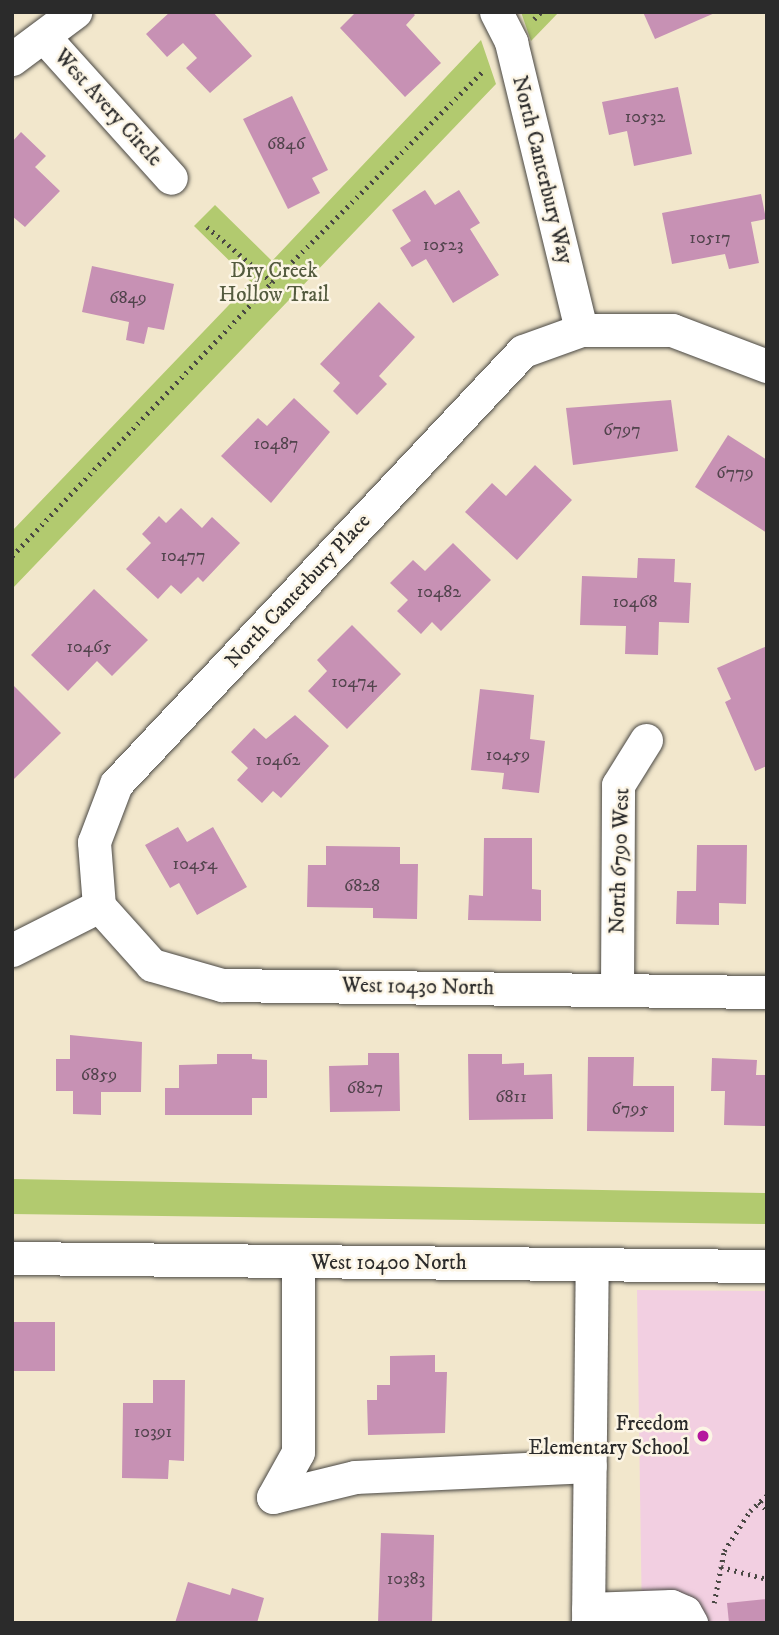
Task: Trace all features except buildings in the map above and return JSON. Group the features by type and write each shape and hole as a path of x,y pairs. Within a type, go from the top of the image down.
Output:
{"street":[{"path":"12,60 45,38 75,12"},
{"name":"North Canterbury Way","path":"496,12 511,42 581,330"},
{"name":"West Avery Circle","path":"45,38 171,178"},
{"name":"North Canterbury Place","path":"99,906 94,842 116,784 523,351 581,330 673,330 766,364"},
{"name":"North 6790 West","path":"617,990 618,785 646,740"},
{"path":"12,950 99,906"},
{"name":"West 10430 North","path":"99,906 152,965 222,985 767,992"},
{"name":"West 10400 North","path":"12,1258 767,1266"},
{"path":"298,1262 298,1452 273,1497 355,1477 590,1466"},
{"path":"592,1264 588,1616 671,1606 702,1617"}],"path":[{"path":"533,20 541,12"},
{"path":"12,556 272,282 483,71"},
{"path":"207,227 272,282"},
{"path":"702,1617 721,1567 724,1551 767,1495"},
{"path":"759,1503 767,1510"},
{"path":"721,1567 767,1579"}],"shaded area":[{"name":"Freedom Elementary School","path":"637,1290 767,1291 767,1623 642,1623"}],"green space":[{"path":"521,12 559,12 531,41"},
{"name":"Dry Creek Hollow Trail","path":"481,40 496,84 12,589 12,531 251,282 194,226 215,205 272,261"},
{"path":"12,1179 767,1193 767,1224 12,1214"}],"place":[{"name":"Freedom Elementary School","path":"703,1436"}]}
